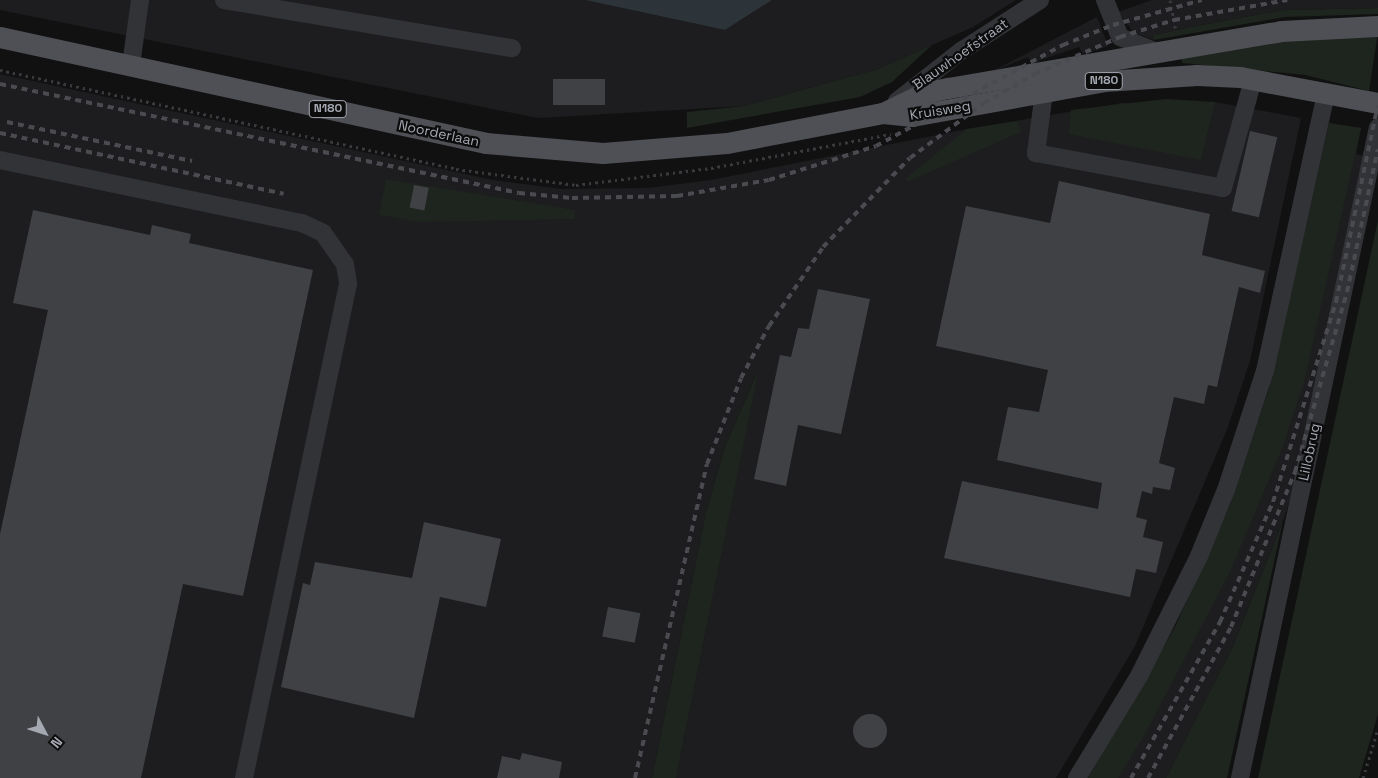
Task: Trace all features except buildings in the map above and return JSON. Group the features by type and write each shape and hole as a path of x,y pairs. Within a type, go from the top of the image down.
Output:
{"main road":[{"name":"Kruisweg","path":"883,112 924,93 1281,31 1378,26"},
{"name":"Noorderlaan","path":"0,37 526,149 666,151 883,112"},
{"name":"Kruisweg","path":"883,112 912,116 1044,92 1165,76 1253,80 1378,103"}],"street":[{"path":"131,65 140,0"},
{"path":"224,0 512,48"},
{"name":"Blauwhoefstraat","path":"883,112 961,51 1040,0"},
{"path":"1105,0 1120,37 1134,46 1162,53"},
{"path":"1044,92 1036,153 1223,188 1253,80"},
{"path":"1077,778 1151,653 1200,556 1229,482 1265,371 1326,93"},
{"name":"Lillobrug","path":"1240,778 1378,128"},
{"path":"0,160 302,223 323,233 345,264 348,284 244,778"}],"path":[{"path":"1363,778 1378,729"}],"shaded area":[{"path":"0,0 585,0 725,30 772,0 1016,0 973,27 878,69 744,106 538,118 0,10"},
{"path":"585,0 772,0 725,30"},
{"path":"1152,0 1378,0 1378,8 1283,10 1154,35 1154,40 1134,33 1118,12"},
{"path":"1378,8 1378,14 1285,17 1154,40 1154,35 1283,10"},
{"path":"1097,17 1108,46 1083,54 1079,47 1032,63 1028,57 989,73"},
{"path":"1378,32 1369,91 1305,75 1182,63 1181,57 1237,45"},
{"path":"932,45 892,82 860,97 687,128 687,112 744,106 878,69"},
{"path":"0,74 493,180 562,189 648,188 711,180 967,129 1122,103 1215,102 1301,118 1250,361 1228,427 1135,646 1056,778 676,778 758,370 724,449 706,512 652,778 0,778"},
{"path":"1166,99 1215,102 1201,160 1069,134 1071,110"},
{"path":"1018,121 1021,132 907,182 906,178 967,129"},
{"path":"1329,123 1361,128 1356,154 1378,159 1326,395 1283,521 1234,644 1166,778 1088,778 1175,627 1230,505 1269,389"},
{"path":"1329,123 1361,128 1305,378 1283,446 1230,572 1144,736 1118,778 1088,778 1175,627 1230,505 1269,389"},
{"path":"386,179 575,210 574,219 419,222 379,215"},
{"path":"1378,220 1378,714 1359,778 1258,778"},
{"path":"759,368 676,778 652,778 706,512 724,449"},
{"path":"1283,521 1227,778 1166,778 1234,644"}],"railway":[{"path":"0,84 519,193 572,198 677,196 769,180 876,146 1063,45 1113,25 1202,0"},
{"path":"635,778 707,464 741,378 769,326 823,247 910,158 984,103 1035,74 1120,37 1174,20 1287,0"},
{"path":"1131,778 1220,622 1273,502 1336,302 1378,105"},
{"path":"7,122 192,161"},
{"path":"0,133 284,194"},
{"path":"1148,778 1231,627 1295,472 1347,292 1378,149"}]}
